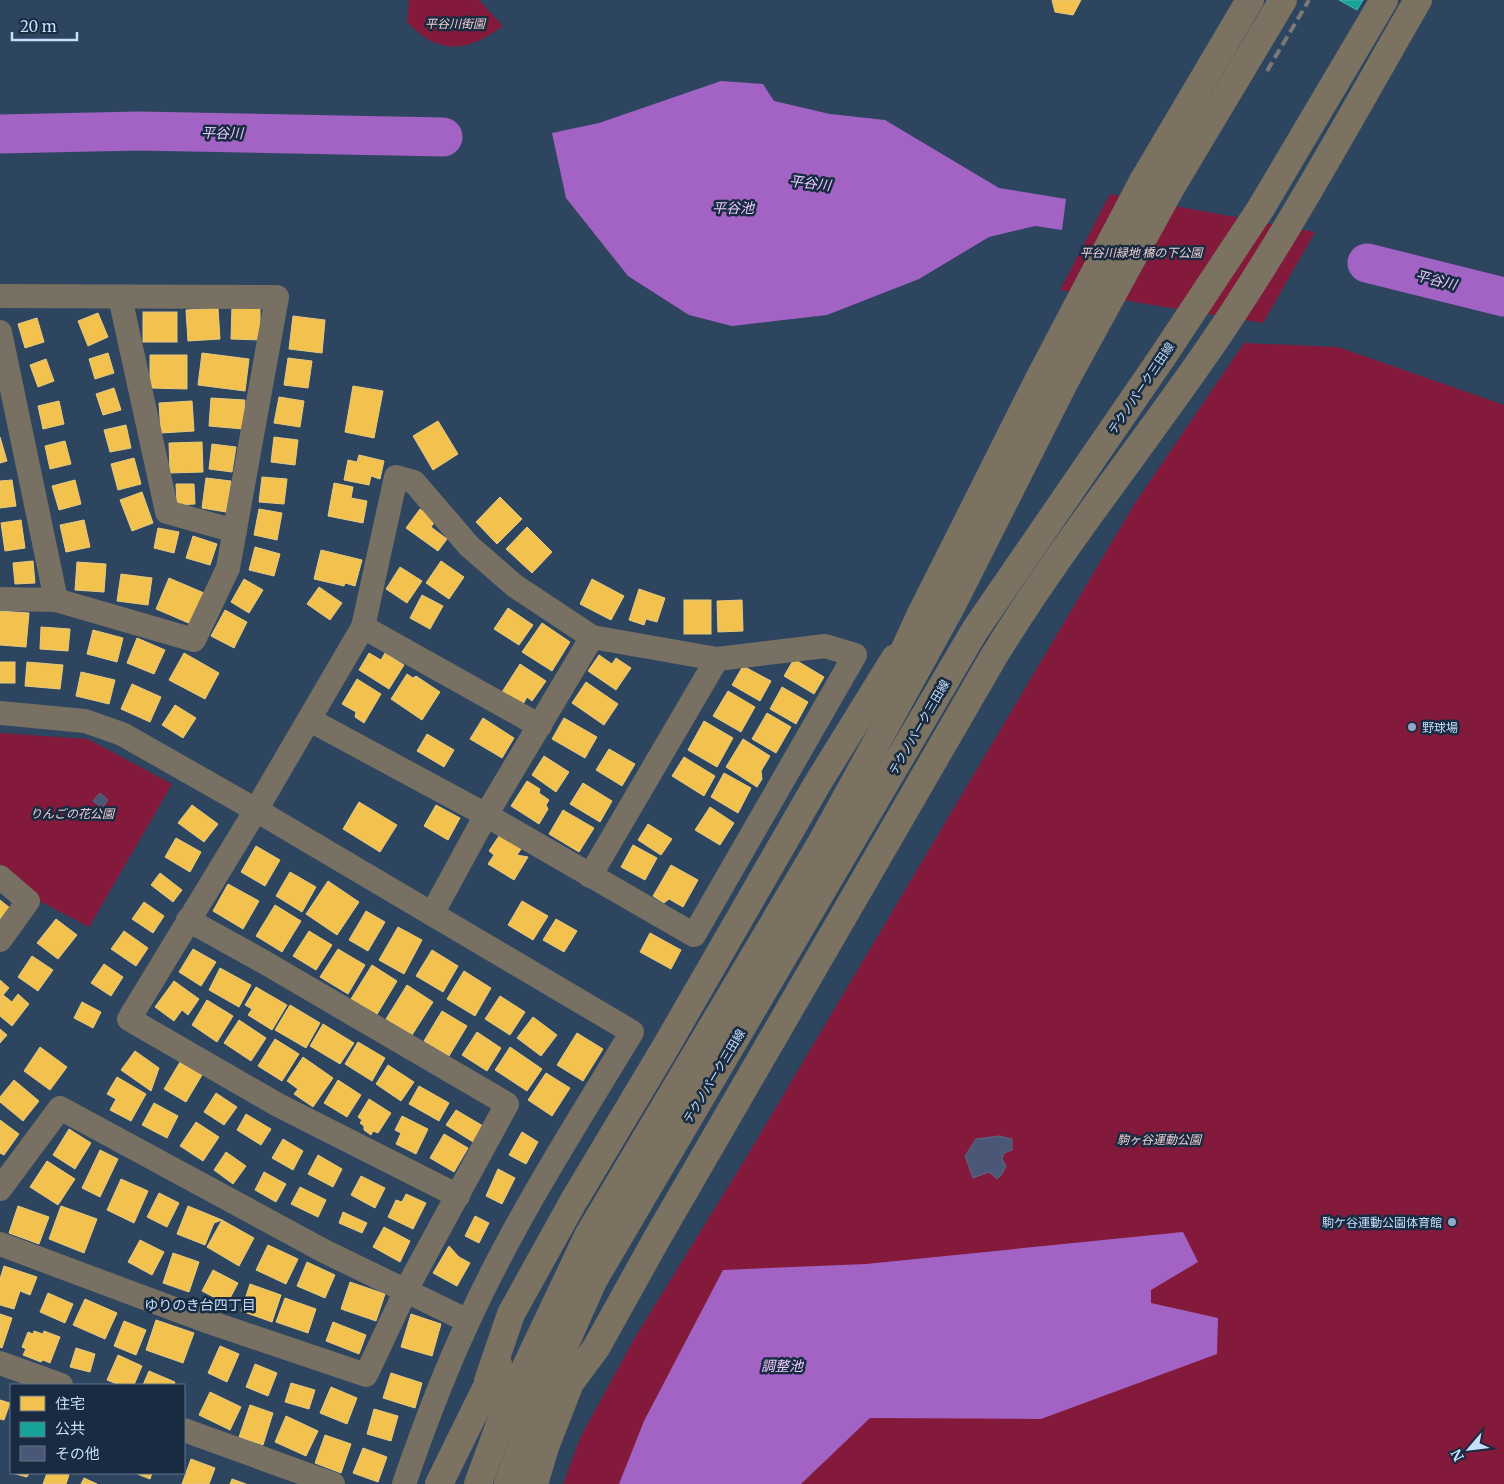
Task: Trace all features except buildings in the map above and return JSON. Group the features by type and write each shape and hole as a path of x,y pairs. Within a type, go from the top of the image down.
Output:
{"main road":[{"path":"488,1381 511,1314 573,1202 665,1048 816,786 919,618 1053,379 1143,181 1250,0"},
{"name":"テクノパーク三田線","path":"508,1484 529,1425 593,1281 649,1185 832,849 952,605 1053,379 1283,0"},
{"name":"テクノパーク三田線","path":"478,1484 504,1413 588,1236 832,849 976,630 1163,356 1261,208 1384,0"},
{"path":"570,1383 596,1348 656,1240 994,656 1035,590 1197,366 1295,214 1418,0"},
{"path":"832,849 830,796 900,663 919,618"},
{"path":"832,849 994,656"},
{"path":"534,1484 545,1448 570,1383 640,1234 649,1185"},
{"path":"439,1484 488,1381 548,1276 588,1236"}],"street":[{"path":"0,296 277,297 228,568 194,640 56,600 0,599"},
{"path":"120,297 167,512 235,531"},
{"path":"0,332 56,600"},
{"path":"310,720 486,815 694,935 855,655 825,646 717,659 592,637 515,586 469,546 414,482 396,477 363,627 310,720 129,1019 278,1105 458,1196"},
{"path":"363,627 540,726"},
{"path":"432,914 486,815 592,637"},
{"path":"590,876 717,659"},
{"path":"0,713 85,721 122,734 256,810 632,1032 513,1234 468,1321 428,1415 404,1484"},
{"path":"0,877 28,902 0,940"},
{"path":"0,1244 209,1322 366,1375 406,1290 507,1104 188,920"},
{"path":"0,1189 60,1108 299,1238 468,1321"},
{"path":"0,1363 58,1384"},
{"path":"185,1430 333,1484"}],"green space":[{"name":"平谷川街園","path":"409,0 479,0 503,26 490,35 465,45 442,45 430,41 407,22"},
{"name":"平谷川緑地 橋の下公園","path":"1110,194 1315,232 1263,323 1060,290"},
{"name":"駒ヶ谷運動公園","path":"1244,343 1338,347 1504,405 1504,1484 563,1484 581,1436 634,1339 747,1156 1135,503"},
{"name":"りんごの花公園","path":"0,733 88,739 172,784 89,927 32,897 0,866"}],"water":[{"name":"平谷池","path":"721,81 763,84 774,101 830,114 885,120 999,188 1066,199 1062,230 1035,226 989,237 919,279 827,315 732,326 689,315 628,276 566,198 552,133 599,123"},
{"name":"調整池","path":"1183,1232 1198,1262 1151,1290 1151,1303 1218,1318 1217,1354 1041,1419 870,1418 801,1484 619,1484 644,1421 723,1270 866,1264"}],"waterway":[{"name":"平谷川","path":"0,134 139,131 443,137"},
{"name":"平谷川","path":"1367,263 1504,297"}],"railway":[{"path":"1267,71 1309,0"}],"place":[{"name":"野球場","path":"1412,727"},
{"name":"駒ケ谷運動公園体育館","path":"1452,1222"}],"district":[{"name":"ゆりのき台四丁目","path":"200,1305"}]}
